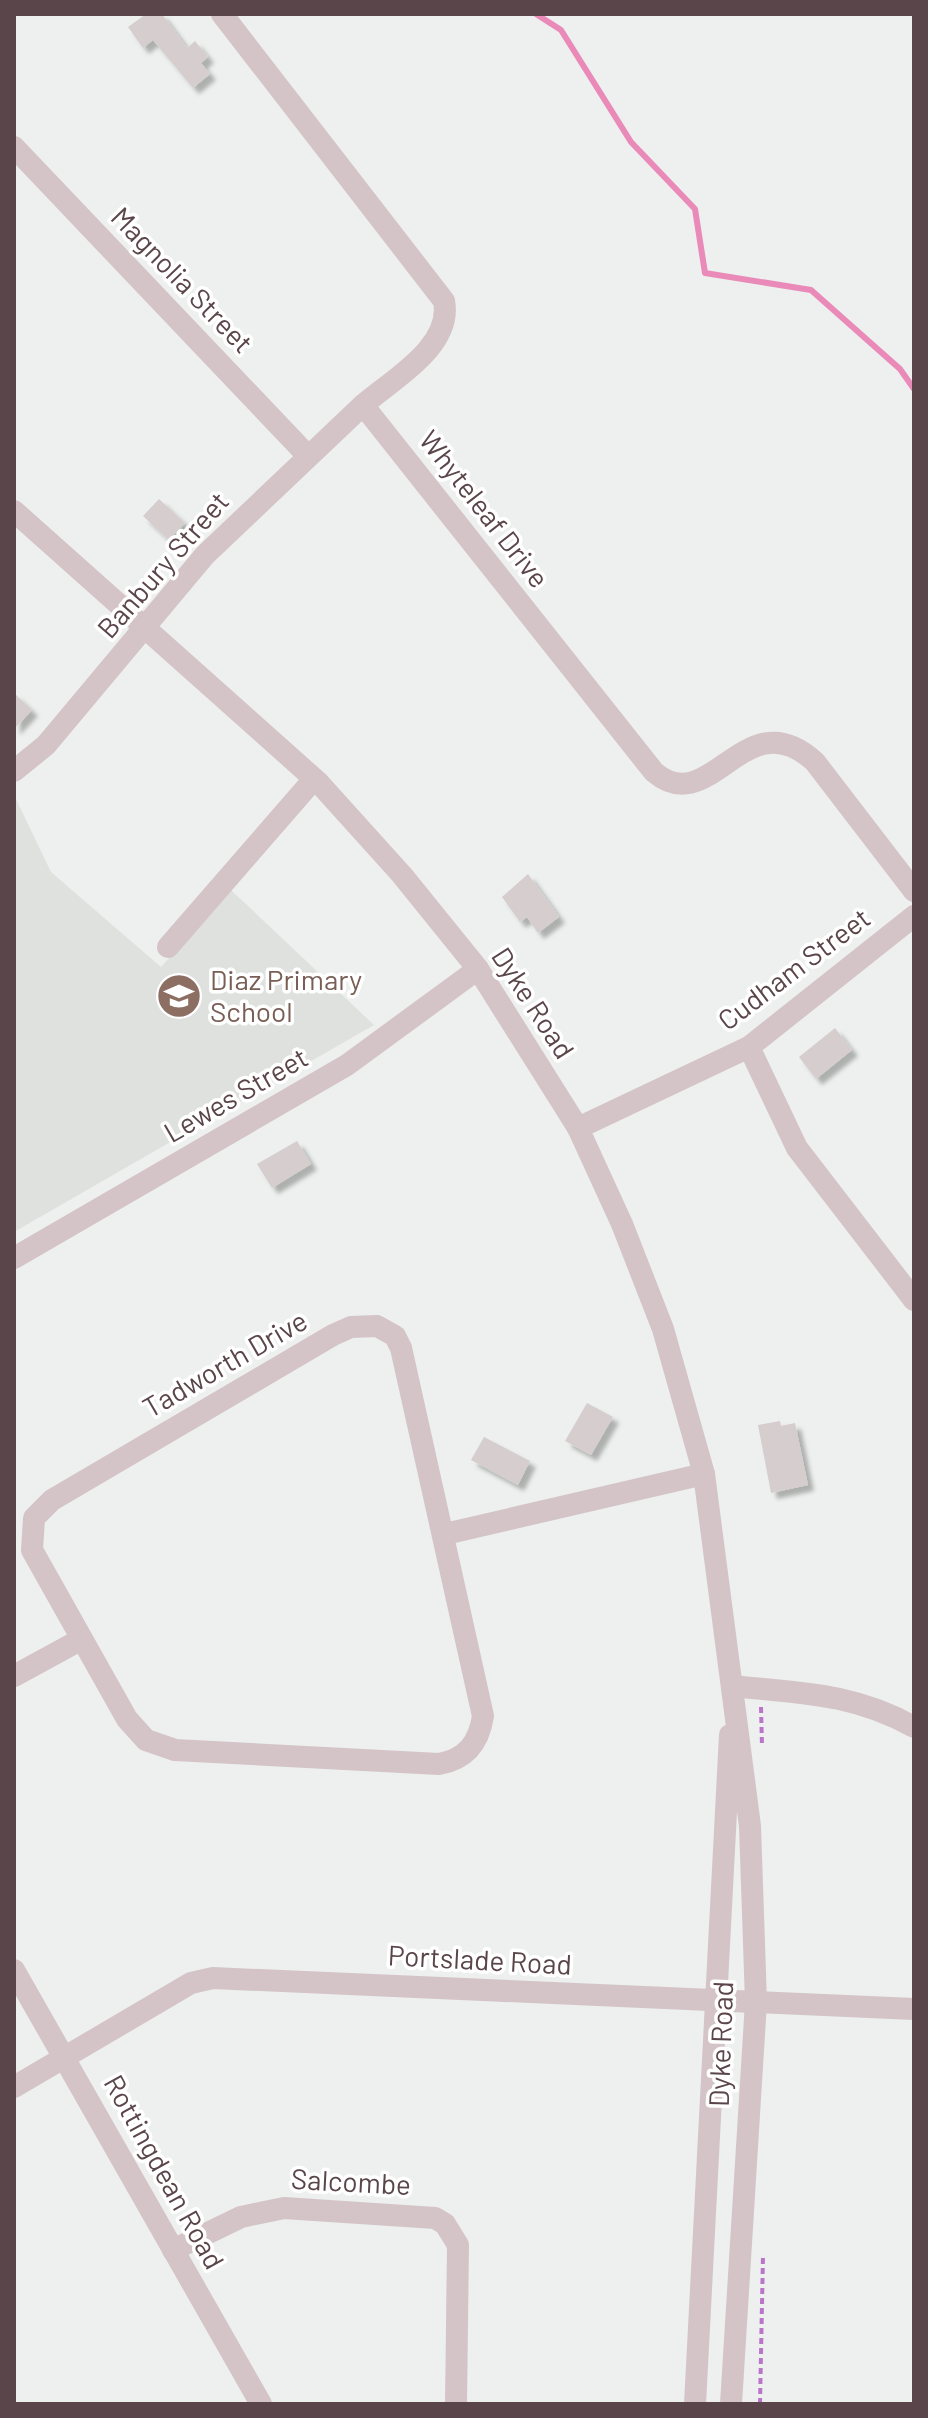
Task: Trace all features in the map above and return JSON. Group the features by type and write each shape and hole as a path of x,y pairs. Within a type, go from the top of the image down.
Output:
{"street":[{"path":"222,14 444,301 446,312 437,340 363,405"},
{"name":"Magnolia Street","path":"14,147 307,455"},
{"name":"Banbury Street","path":"14,771 46,745 205,555 363,405"},
{"name":"Whyteleaf Drive","path":"363,405 654,772 671,783 690,785 760,742 785,742 795,746 815,762 914,891"},
{"name":"Dyke Road","path":"14,511 314,779 402,875 478,969 578,1128 622,1224 663,1329 704,1474 750,1826 756,2002 731,2404"},
{"path":"168,947 314,779"},
{"name":"Cudham Street","path":"578,1128 749,1047 914,916"},
{"name":"Lewes Street","path":"14,1258 347,1065 478,969"},
{"path":"749,1047 797,1148 914,1300"},
{"name":"Tadworth Drive","path":"351,1327 386,1329 401,1348 445,1534 483,1716 475,1745 449,1762 175,1750 158,1746 146,1740 127,1719 80,1640 32,1550 31,1531 40,1509 351,1327"},
{"path":"445,1534 704,1474"},
{"path":"14,1676 80,1640"},
{"path":"732,1686 834,1695 881,1710 914,1727"},
{"name":"Dyke Road","path":"695,2404 732,1686"},
{"name":"Rottingdean Road","path":"14,1970 261,2404"},
{"name":"Portslade Road","path":"14,2087 191,1983 213,1978 914,2009"},
{"name":"Salcombe","path":"173,2250 241,2217 284,2208 435,2218 445,2224 458,2245 456,2404"}],"shaded area":[{"name":"Diaz Primary School","path":"14,795 51,872 161,967 231,890 374,1025 14,1232"}],"building":[{"path":"146,14 162,14 187,48 195,41 208,57 201,63 210,74 193,88 153,40 143,48 128,27"},
{"path":"159,499 185,523 169,540 143,516"},
{"path":"14,693 32,710 14,729"},
{"path":"528,874 559,917 538,933 527,917 520,922 502,897"},
{"path":"835,1028 852,1050 816,1079 799,1057"},
{"path":"297,1141 311,1164 272,1188 257,1164"},
{"path":"587,1403 613,1417 591,1455 565,1441"},
{"path":"780,1421 781,1426 795,1423 808,1485 771,1493 758,1425"},
{"path":"484,1437 530,1461 518,1485 471,1460"}],"waterway":[{"path":"536,14 561,30 631,142 695,209 705,273 811,290 900,369 914,389"}],"place":[{"name":"Diaz Primary School","path":"179,996"}]}
